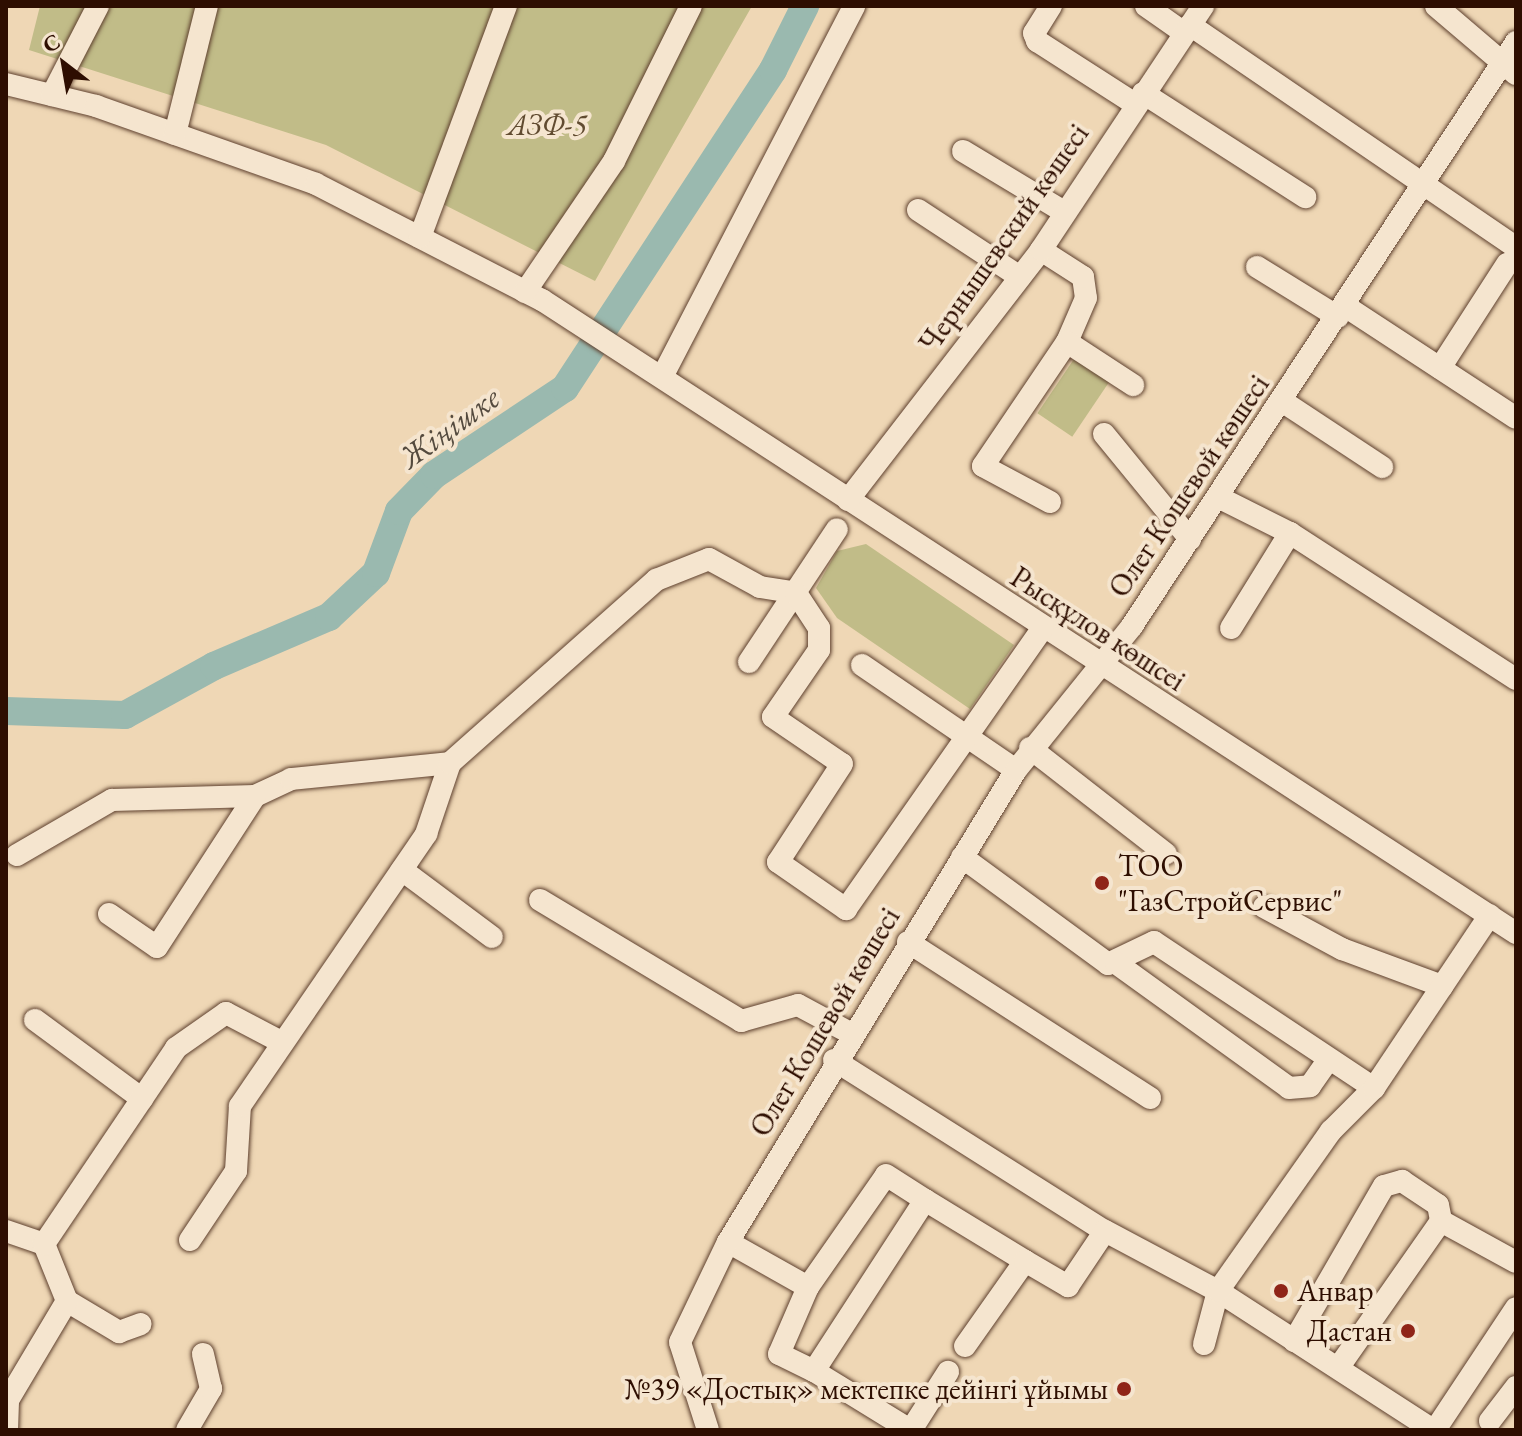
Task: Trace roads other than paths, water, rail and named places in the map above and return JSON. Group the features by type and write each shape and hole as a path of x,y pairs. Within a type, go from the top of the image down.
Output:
{"street":[{"path":"52,95 98,6"},
{"path":"175,134 207,6"},
{"path":"420,237 506,6"},
{"path":"534,296 614,161 691,6"},
{"path":"656,374 854,6"},
{"path":"1051,6 1034,33 1037,41 1305,197"},
{"path":"1146,6 1192,21 1421,186 1511,255 1440,368"},
{"path":"1436,6 1509,70"},
{"name":"Чернышевский көшесі","path":"848,500 1041,250 1192,21"},
{"name":"Олег Кошевой көшесі","path":"716,1428 680,1342 728,1242 834,1060 1030,748 1100,661 1190,539 1421,186 1509,70 1516,42"},
{"name":"Рысқұлов көшсеі","path":"6,84 52,95 175,134 316,184 534,296 1042,629 1100,661 1231,754 1516,933"},
{"path":"963,151 1064,212"},
{"path":"918,210 1020,277"},
{"path":"1041,250 1083,277 1086,298 1067,342 983,466 1050,502"},
{"path":"1257,267 1342,311 1440,368 1516,418"},
{"path":"1067,342 1133,385"},
{"path":"1282,401 1382,467"},
{"path":"1104,434 1190,539"},
{"path":"1218,497 1290,533 1516,679"},
{"path":"749,662 796,593 827,529 870,515"},
{"path":"1231,628 1290,533"},
{"path":"190,1240 236,1171 240,1106 426,834 450,763 656,580 682,567 709,559 760,587 796,593 819,628 819,650 773,717 842,764 778,862 846,909 1042,629"},
{"path":"862,665 1016,770"},
{"path":"1030,748 1166,854"},
{"path":"17,855 112,800 255,796 291,779 450,763"},
{"path":"109,914 157,947 255,796"},
{"path":"962,857 1289,1088 1310,1086 1329,1059"},
{"path":"402,870 492,937"},
{"path":"540,900 741,1021 798,1005 852,1034"},
{"path":"1264,907 1342,949 1442,986"},
{"path":"1204,1344 1218,1291 1331,1131 1374,1088 1490,915"},
{"path":"908,942 1150,1098"},
{"path":"1116,963 1154,942 1374,1088"},
{"path":"44,1244 176,1048 226,1013 283,1043"},
{"path":"35,1020 142,1099"},
{"path":"834,1060 1105,1231 1218,1291 1434,1430 1516,1308"},
{"path":"948,1372 910,1430 814,1371 779,1354 808,1287 886,1175 1068,1286 1105,1231"},
{"path":"1294,1341 1384,1186 1402,1181 1438,1205 1441,1221 1338,1368"},
{"path":"814,1371 925,1200"},
{"path":"1441,1221 1516,1262"},
{"path":"6,1231 44,1244 67,1301 119,1332 141,1324"},
{"path":"728,1242 808,1287"},
{"path":"965,1346 1025,1261"},
{"path":"7,1430 8,1400 67,1301"},
{"path":"187,1430 211,1389 203,1354"},
{"path":"1490,1421 1516,1387"}],"waterway":[{"name":"Жіңішке","path":"6,711 125,715 214,666 329,617 376,573 399,511 434,475 565,388 773,70 805,6"}],"place":[{"name":"ТОО \"ГазСтройСервис\"","path":"1102,883"},
{"name":"Анвар","path":"1281,1291"},
{"name":"Дастан","path":"1408,1331"},
{"name":"№39 «Достық» мектепке дейінгі ұйымы","path":"1124,1389"}],"park label":[{"name":"АЗФ-5","path":"547,125"}]}
